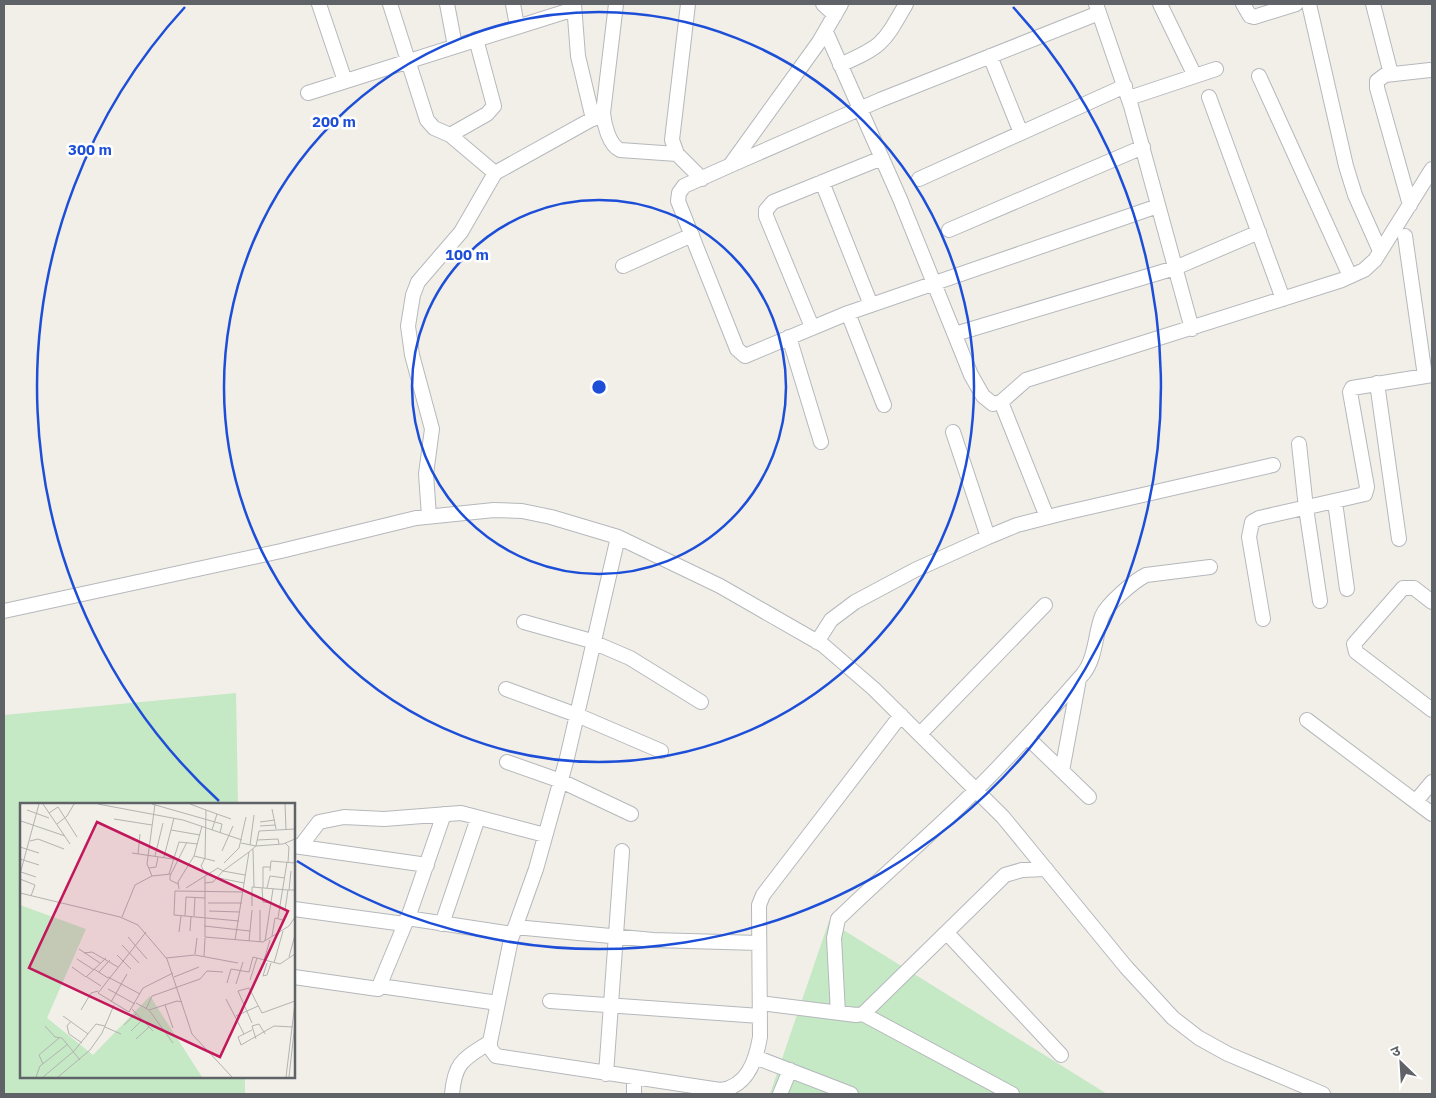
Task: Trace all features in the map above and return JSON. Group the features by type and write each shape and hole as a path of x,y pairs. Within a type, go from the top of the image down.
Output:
{"street":[{"path":"319,4 344,81"},
{"path":"390,4 427,120 434,128 450,136 495,173"},
{"path":"447,4 455,46"},
{"path":"513,4 517,26"},
{"path":"598,116 616,4"},
{"path":"688,4 672,140 677,154 702,179"},
{"path":"731,164 826,32 838,9 823,4"},
{"path":"840,65 879,46 886,39 906,4"},
{"path":"1160,4 1195,76"},
{"path":"1243,4 1250,16 1254,17 1296,4"},
{"path":"1309,4 1346,166 1355,195 1380,251"},
{"path":"1373,4 1391,74"},
{"path":"308,93 574,6 578,56 598,116 606,127 616,149 677,154"},
{"path":"1158,206 848,313 745,356 740,354 737,349 678,201 679,193 684,186 731,164 860,108 990,56 1098,8 1127,92 1192,329"},
{"path":"826,32 882,158 971,375 983,396 993,404 1001,402 1026,380 1283,299 1350,276 1370,266 1432,169"},
{"path":"450,136 487,114 494,106 476,39"},
{"path":"990,56 1020,133"},
{"path":"919,179 1020,133 1127,92 1195,76 1216,69"},
{"path":"1410,205 1377,88 1377,81 1391,74 1430,70"},
{"path":"1259,76 1350,276"},
{"path":"1209,97 1283,299"},
{"path":"428,516 425,488 432,429 409,340 408,326 413,295 423,275 461,232 495,173 598,116"},
{"path":"948,230 1143,147"},
{"path":"812,327 766,216 766,210 773,202 882,158"},
{"path":"822,182 871,305"},
{"path":"955,334 1175,268 1259,232"},
{"path":"622,266 692,235"},
{"path":"1263,620 1248,537 1252,522 1259,518 1362,496 1367,490 1350,392 1358,386 1429,375 1405,236"},
{"path":"848,313 884,405"},
{"path":"789,337 821,442"},
{"path":"1377,383 1399,539"},
{"path":"1001,402 1047,517"},
{"path":"953,432 988,537"},
{"path":"1299,444 1306,508 1320,601"},
{"path":"818,642 831,620 855,602 914,570 988,537 1047,517 1272,465"},
{"path":"1335,502 1347,589"},
{"path":"4,611 428,516 494,510 522,511 551,517 618,537 720,586 818,642 874,688 977,789 1003,817 1126,967 1172,1018 1199,1038 1228,1054 1323,1094"},
{"path":"618,537 595,643 561,781 514,930 490,1042 490,1048 496,1056 720,1090 729,1089 745,1079 755,1057 760,1037 759,905 770,882 901,715"},
{"path":"838,1013 834,938 838,919 977,789 1027,737 1079,678 1092,657 1104,611 1139,578 1152,573 1210,567"},
{"path":"1432,602 1414,588 1402,588 1354,644 1356,652 1432,710"},
{"path":"920,734 1045,605"},
{"path":"524,622 595,643 630,658 701,702"},
{"path":"1062,771 1079,678"},
{"path":"506,689 577,715 661,751"},
{"path":"1307,720 1432,814"},
{"path":"1027,737 1089,797"},
{"path":"507,762 561,781 631,814"},
{"path":"1416,801 1432,782"},
{"path":"295,977 378,989 406,921 444,814"},
{"path":"297,847 315,826 327,819 344,818 384,819 461,814 545,834"},
{"path":"442,924 478,818"},
{"path":"297,847 427,864"},
{"path":"606,1074 622,851"},
{"path":"863,1014 1005,875 1022,870 1046,869"},
{"path":"295,909 514,930 653,940 759,943"},
{"path":"947,933 1061,1055"},
{"path":"380,986 498,1003"},
{"path":"550,1001 863,1014 1012,1094"},
{"path":"452,1094 454,1075 458,1065 462,1060 490,1042"},
{"path":"755,1057 851,1094"},
{"path":"780,1094 790,1070"},
{"path":"634,1078 634,1094"}],"green space":[{"path":"236,693 238,803 20,803 20,1078 245,1078 245,1094 4,1094 4,715"},
{"path":"829,921 1107,1094 770,1094"}]}
